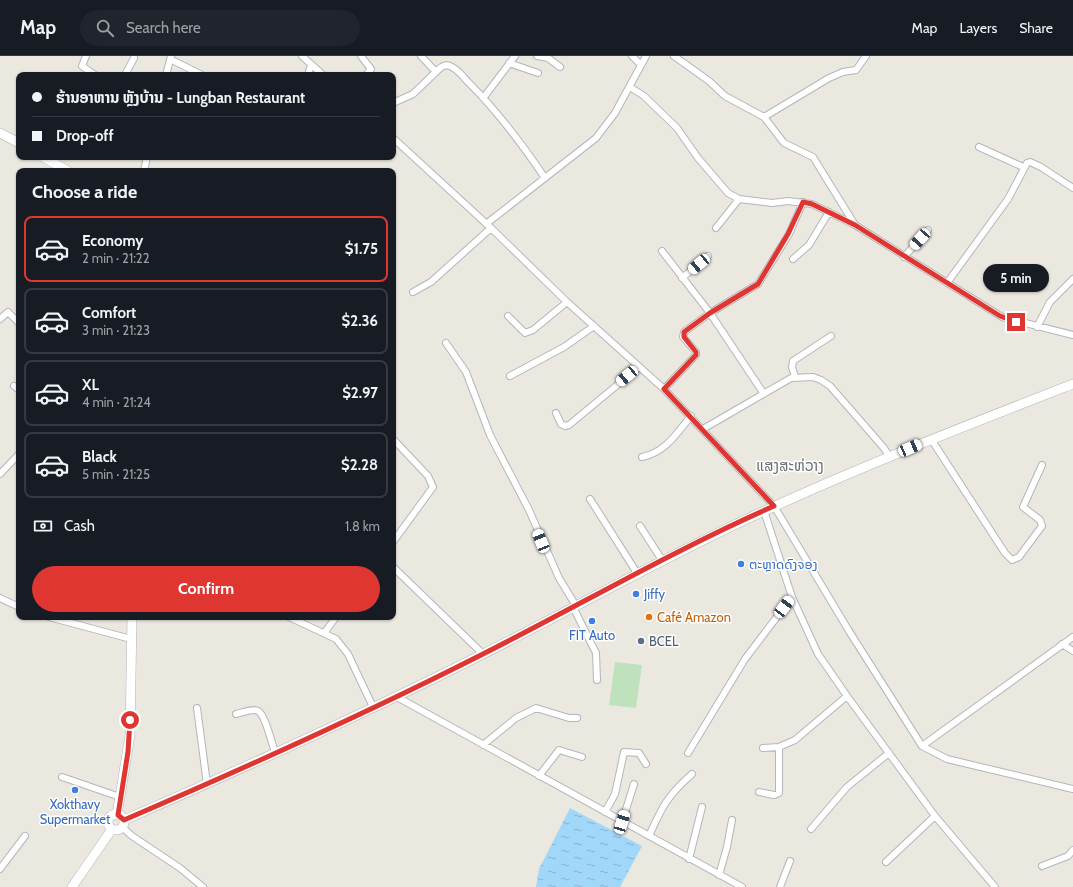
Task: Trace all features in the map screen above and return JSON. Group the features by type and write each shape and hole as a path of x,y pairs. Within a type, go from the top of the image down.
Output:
{"street":[{"path":"86,56 82,65 90,72"},
{"path":"302,56 319,72"},
{"path":"362,56 370,66 371,69 368,72"},
{"path":"420,56 436,72"},
{"path":"484,97 515,56"},
{"path":"537,56 548,58 560,67"},
{"path":"632,56 640,65"},
{"path":"486,224 596,138 615,113 646,56"},
{"path":"674,56 725,96 764,117 784,143 813,157 855,225"},
{"path":"764,117 829,78 843,72 856,70 866,56"},
{"path":"167,72 171,57 197,72"},
{"path":"127,72 134,58"},
{"path":"510,63 538,73"},
{"path":"309,72 311,65"},
{"path":"396,102 413,94 443,66 448,65 455,69 484,97 508,125 545,178"},
{"path":"630,87 644,96 677,128 714,179 728,193 739,199 772,203 788,201 812,204 855,225 1002,317 1073,335"},
{"path":"0,133 16,142"},
{"path":"396,141 492,228 567,302 664,389 774,506 849,632 922,746 947,760 1073,789"},
{"path":"979,147 1023,167"},
{"path":"48,160 63,168"},
{"path":"947,283 1008,199 1023,167 1030,162 1073,188"},
{"path":"716,228 739,199"},
{"path":"664,389 696,355 696,352 684,337 684,332 710,313 758,284 788,234 803,202"},
{"path":"793,259 809,244 829,212"},
{"path":"413,292 431,282 492,228"},
{"path":"904,257 928,230"},
{"path":"662,251 710,313 764,394"},
{"path":"682,278 708,256"},
{"path":"1037,327 1050,302 1073,279"},
{"path":"508,316 525,333 533,330 567,302"},
{"path":"0,319 8,312 16,320"},
{"path":"510,376 564,347 594,326"},
{"path":"795,377 792,367 793,361 831,336"},
{"path":"446,343 466,372 490,435 529,510 559,578 596,653 597,680"},
{"path":"556,413 561,424 565,426 569,425 639,367"},
{"path":"703,429 795,377 813,377 830,386 884,448 889,456"},
{"path":"121,821 207,784 397,697 662,560 774,506 889,456 1073,384"},
{"path":"642,457 655,454 663,449 691,416"},
{"path":"931,439 1005,553 1012,560 1019,557 1042,526 1040,520 1022,507 1042,465"},
{"path":"396,442 428,476 433,487 396,538"},
{"path":"0,474 16,457"},
{"path":"590,499 637,573"},
{"path":"764,511 792,597 818,654 934,816 995,887"},
{"path":"640,526 662,560"},
{"path":"396,570 482,654"},
{"path":"688,753 745,659 792,597"},
{"path":"0,598 16,606"},
{"path":"61,620 131,639"},
{"path":"112,830 118,830 121,821 120,797 130,735 132,620"},
{"path":"296,620 325,632 336,639 348,654 373,707"},
{"path":"325,632 334,620"},
{"path":"922,746 1073,637"},
{"path":"1062,644 1073,651"},
{"path":"763,748 779,747 795,740 847,696"},
{"path":"397,697 689,858 719,875 730,885 742,887"},
{"path":"197,708 207,784"},
{"path":"483,745 516,718 536,708 569,718 577,718"},
{"path":"236,714 256,710 259,711 264,718 275,752"},
{"path":"758,792 774,795 779,793 779,747"},
{"path":"539,776 559,750 582,757"},
{"path":"605,812 615,794 624,752 639,753 646,764"},
{"path":"811,829 847,787 889,753"},
{"path":"649,836 663,804 670,794 692,774"},
{"path":"62,777 120,797"},
{"path":"622,822 634,784"},
{"path":"689,858 702,807"},
{"path":"112,830 109,827 108,820 114,815 121,821 132,836 180,868 203,887"},
{"path":"886,862 934,816"},
{"path":"719,875 727,847 732,820"},
{"path":"72,887 112,830"},
{"path":"0,869 25,836"},
{"path":"1042,866 1068,856 1073,850"},
{"path":"780,887 790,861"}],"green space":[{"path":"615,662 642,665 636,708 609,705"}],"water":[{"path":"570,808 642,846 620,887 536,887 539,869"}],"place":[{"name":"ຕະຫຼາດດົງຈອງ","path":"741,564"},
{"name":"Jiffy","path":"636,594"},
{"name":"Café Amazon","path":"649,617"},
{"name":"FIT Auto","path":"592,621"},
{"name":"BCEL","path":"641,641"},
{"name":"Xokthavy Supermarket","path":"75,790"}],"district":[{"name":"ແສງສະຫ່ວາງ","path":"790,466"}],"route":[{"path":"130,720 128,752 118,815 124,820 207,784 397,697 530,630 676,553 774,506 751,484 703,429 664,389 696,355 696,352 684,337 684,332 710,313 733,301 758,284 788,234 803,202 812,204 855,225 900,255 1000,316 1016,322"}]}
